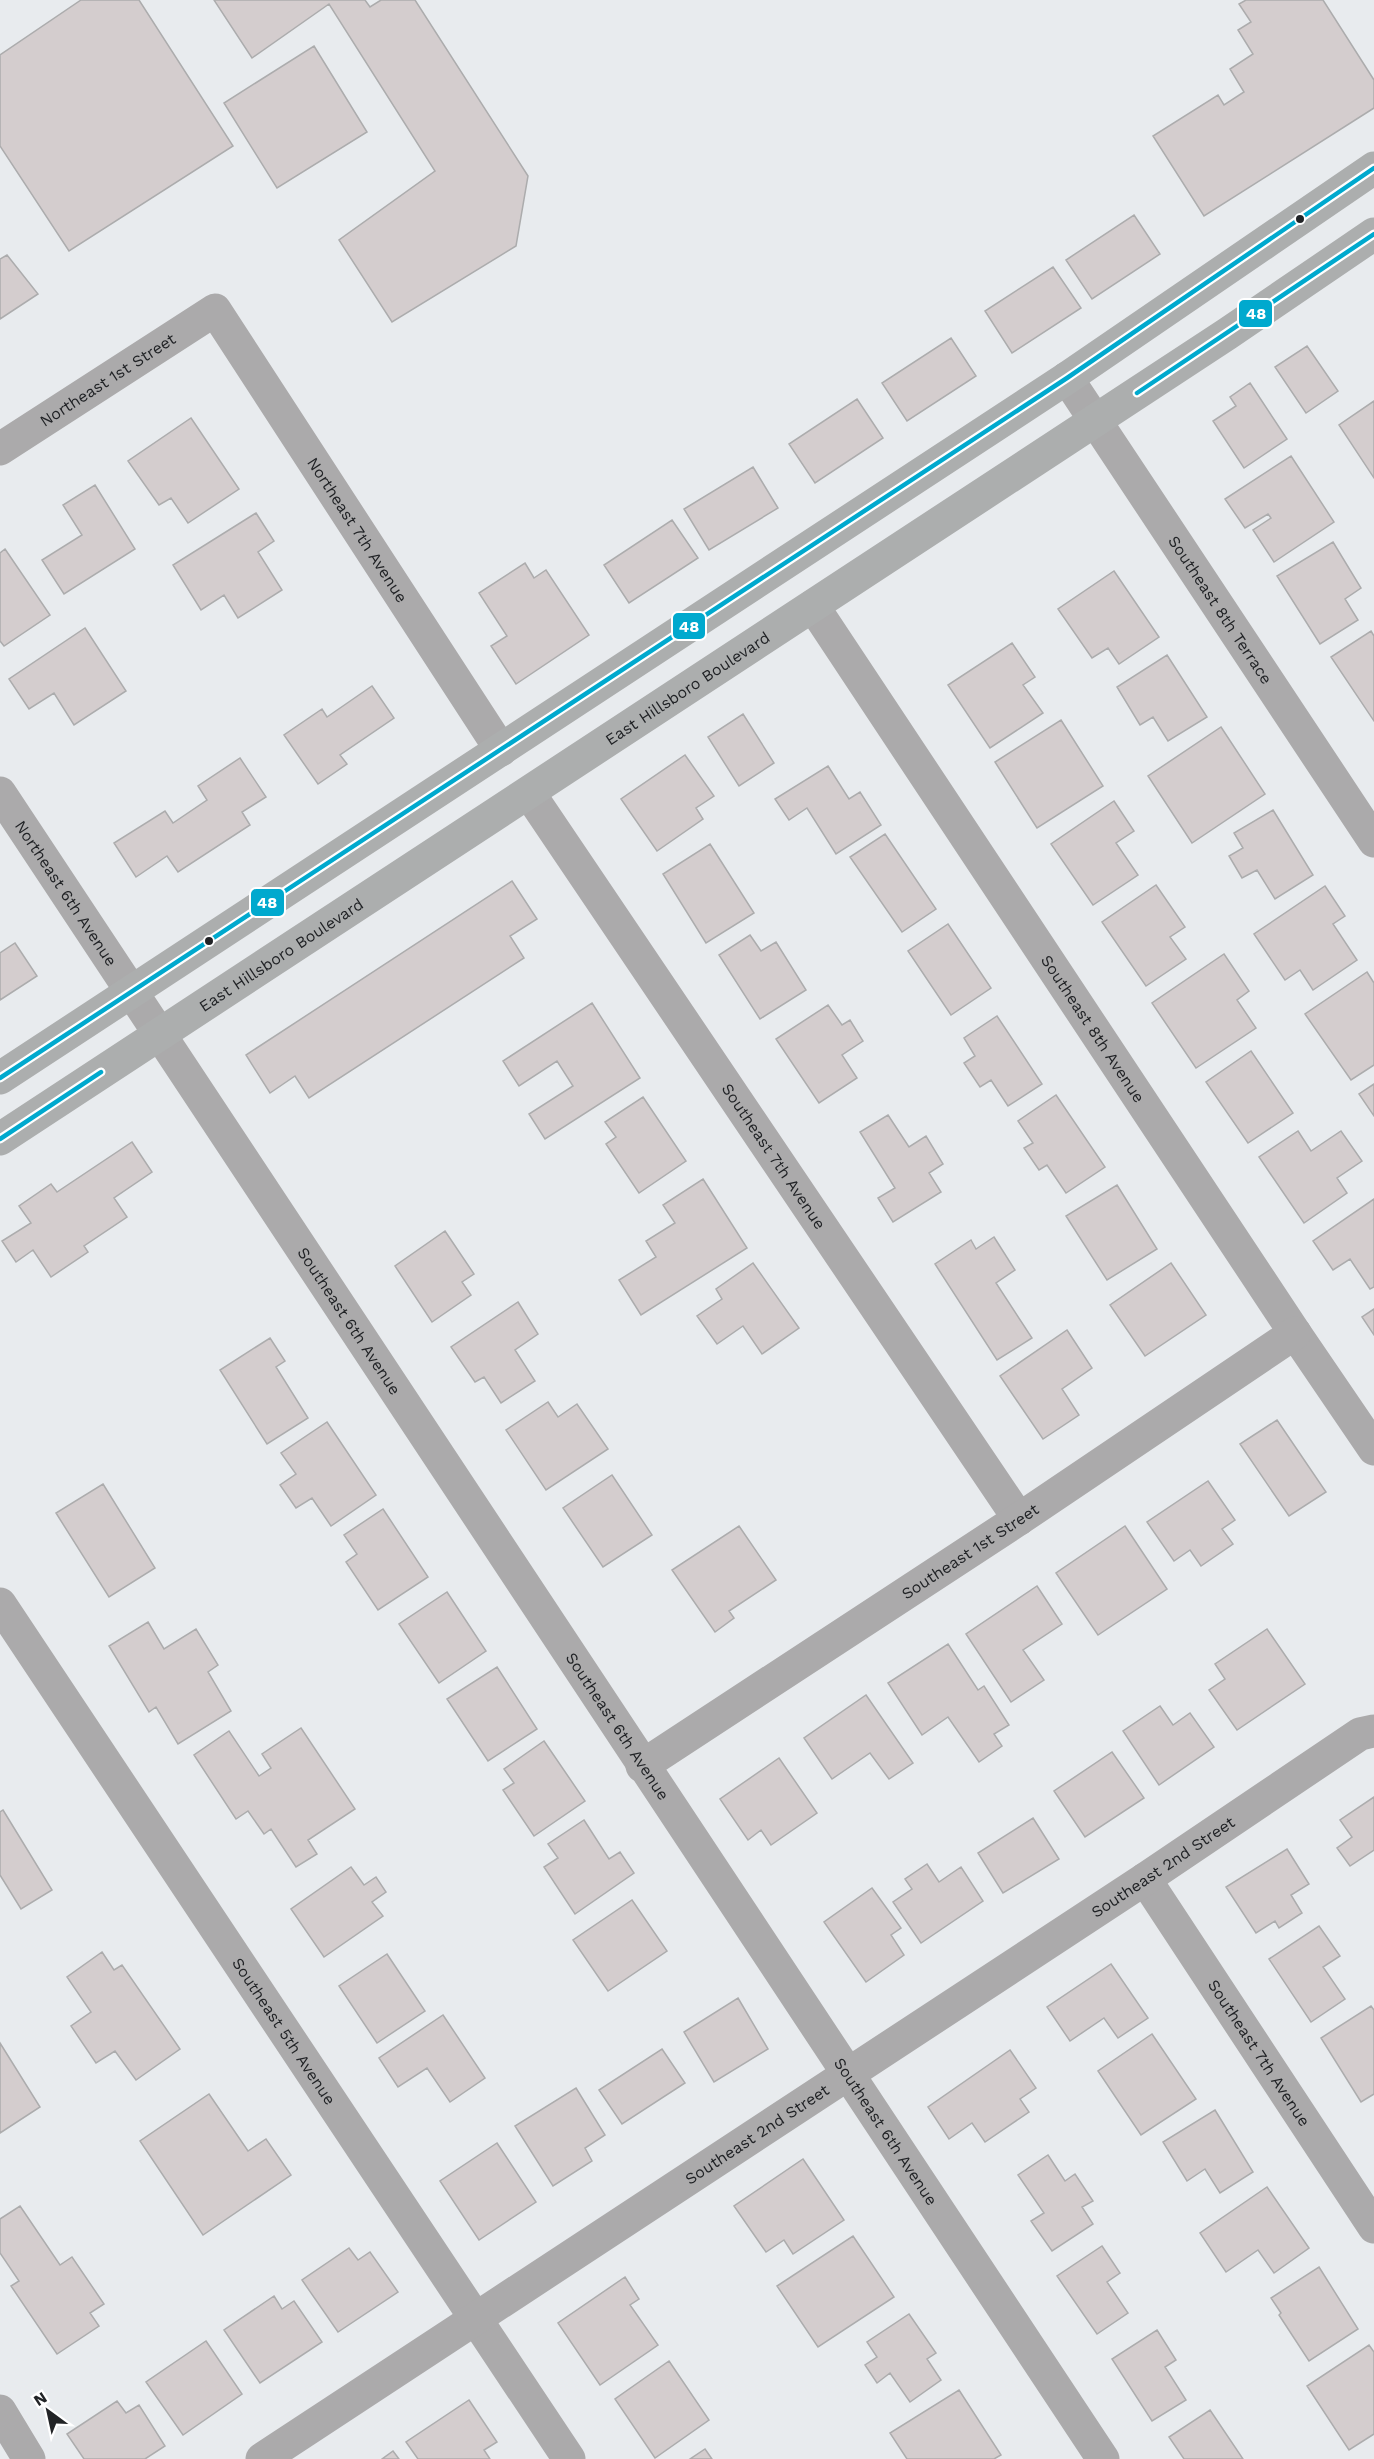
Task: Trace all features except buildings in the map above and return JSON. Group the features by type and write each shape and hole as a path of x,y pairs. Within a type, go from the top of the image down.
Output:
{"main road":[{"path":"0,1078 1067,378 1374,168"},
{"name":"East Hillsboro Boulevard","path":"0,1139 813,606 1374,234"},
{"path":"625,729 650,683 653,667 649,652"}],"street":[{"name":"Northeast 1st Street","path":"0,449 215,310"},
{"name":"Northeast 7th Avenue","path":"215,310 501,750"},
{"name":"Southeast 8th Terrace","path":"1067,378 1374,841"},
{"name":"Southeast 8th Avenue","path":"813,606 1374,1449"},
{"name":"Southeast 7th Avenue","path":"529,792 1019,1519"},
{"name":"Northeast 6th Avenue","path":"0,793 132,992"},
{"name":"Southeast 6th Avenue","path":"132,992 642,1766 849,2073 1103,2459"},
{"name":"Southeast 1st Street","path":"642,1766 1019,1519 1295,1333"},
{"name":"Southeast 5th Avenue","path":"0,1604 569,2459"},
{"name":"Southeast 2nd Street","path":"262,2459 1145,1879 1360,1734 1374,1731"},
{"name":"Southeast 7th Avenue","path":"1145,1879 1374,2227"},
{"path":"0,2411 29,2459"}],"transit line":[{"name":"48","path":"0,1078 1067,378 1374,168"},
{"name":"48","path":"1137,393 1374,234"},
{"name":"48","path":"0,1139 101,1072"}]}
